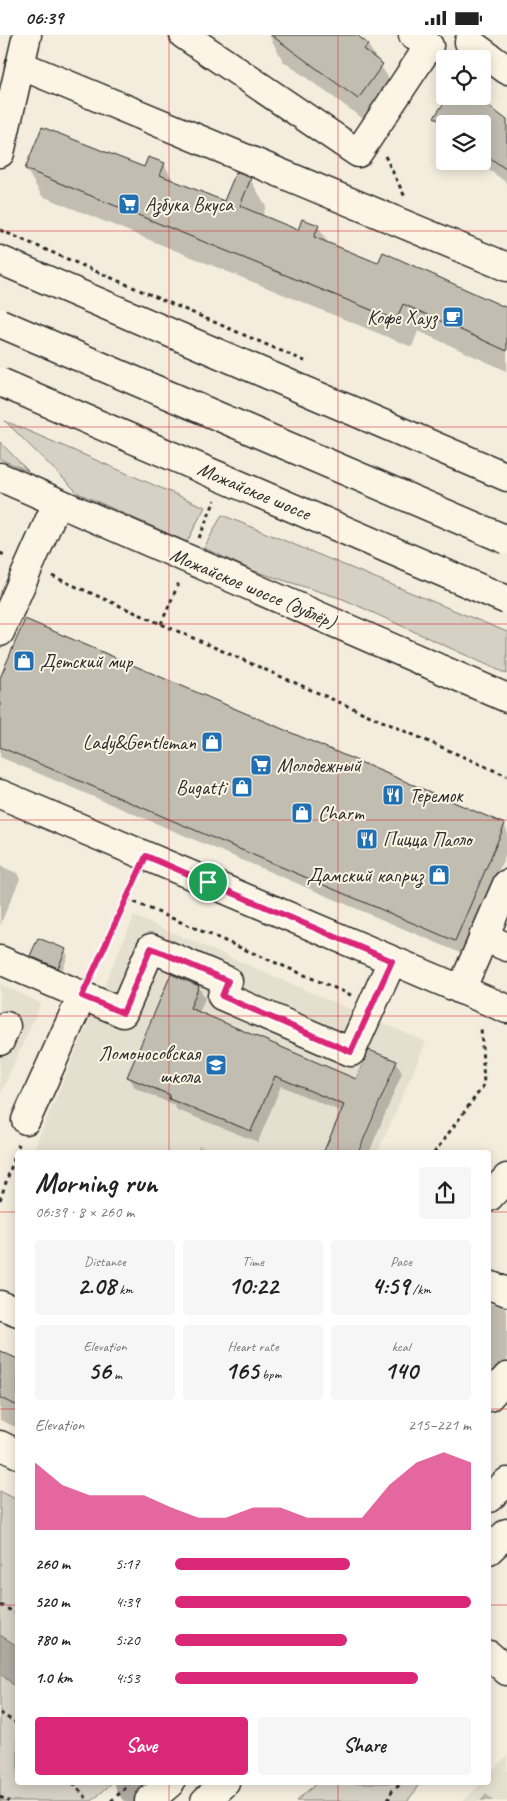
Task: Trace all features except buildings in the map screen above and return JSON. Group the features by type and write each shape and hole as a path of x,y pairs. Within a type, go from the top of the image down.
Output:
{"main road":[{"path":"0,153 27,35"},
{"path":"184,35 358,153 429,46 413,35"},
{"path":"469,42 507,70"},
{"path":"20,65 507,267"},
{"path":"0,260 507,477"},
{"path":"0,323 507,540"},
{"name":"Можайское шоссе","path":"0,381 507,600"},
{"name":"Можайское шоссе (дублёр)","path":"0,477 507,698"},
{"path":"0,633 58,503"},
{"path":"0,793 507,1009"},
{"path":"461,990 495,942 507,885"},
{"path":"0,960 123,1013 151,948 228,981 222,996 351,1052 392,961"},
{"path":"26,1121 82,996"},
{"path":"491,1195 507,1178"},
{"path":"491,1286 507,1292"},
{"path":"0,1305 15,1311"},
{"path":"491,1395 507,1377"},
{"path":"0,1445 15,1452"},
{"path":"491,1496 507,1482"},
{"path":"491,1548 507,1533"},
{"path":"491,1657 507,1671"},
{"path":"149,1801 168,1785"},
{"path":"205,1801 223,1785"}],"path":[{"path":"372,131 406,199 398,221"},
{"path":"0,230 313,365"},
{"path":"0,553 507,776"},
{"path":"82,996 146,856"},
{"path":"127,899 373,1004"},
{"path":"436,1150 484,1085 483,1029 461,990"},
{"path":"16,1150 26,1121"},
{"path":"0,1200 15,1154"},
{"path":"0,1605 15,1612"},
{"path":"0,1713 15,1723"},
{"path":"75,1785 89,1801"},
{"path":"111,1801 129,1785"},
{"path":"388,1801 392,1791 400,1785"},
{"path":"0,1797 9,1801"}],"shaded area":[{"path":"5,421 205,507 187,542 78,493"},
{"path":"0,442 28,471 0,459"},
{"path":"222,515 507,632 507,674 343,599 251,570 204,548"},
{"path":"134,916 426,1042 379,1150 33,1150"},
{"path":"0,984 41,1003 0,1095"},
{"path":"0,1491 15,1499 15,1645 0,1635"},
{"path":"0,1635 15,1645 15,1686 0,1673"},
{"path":"0,1673 15,1686 15,1785 110,1785 92,1801 0,1801"},
{"path":"507,1755 507,1801 463,1801 479,1785 491,1785 491,1772"},
{"path":"315,1785 418,1785 407,1801 296,1801"}],"waterway":[{"path":"137,1785 153,1801"}],"place":[{"name":"Азбука Вкуса","path":"129,204"},
{"name":"Кофе Хауз","path":"453,317"},
{"name":"Детский мир","path":"24,661"},
{"name":"Lady&Gentleman","path":"212,742"},
{"name":"Молодежный","path":"261,765"},
{"name":"Bugatti","path":"242,787"},
{"name":"Теремок","path":"393,795"},
{"name":"Charm","path":"302,813"},
{"name":"Пицца Паоло","path":"367,839"},
{"name":"Дамский каприз","path":"439,875"},
{"name":"Ломоносовская школа","path":"216,1065"}],"route":[{"path":"146,856 208,882 392,961 351,1052 222,996 228,981 151,948 123,1013 82,996 146,856"}]}
